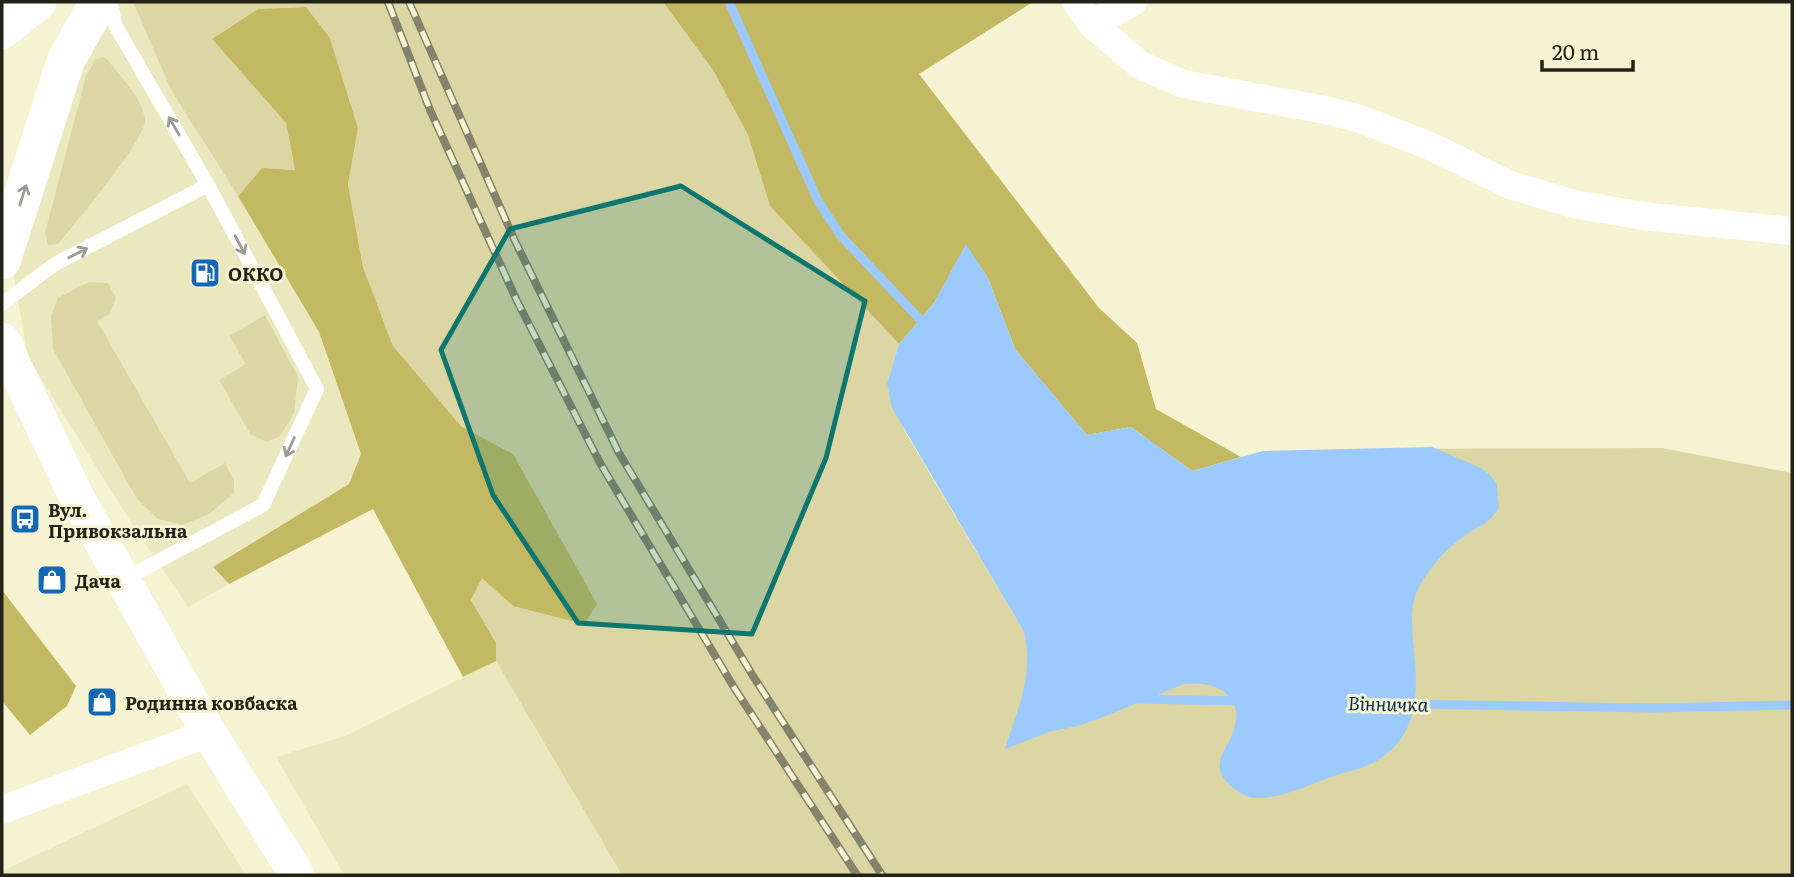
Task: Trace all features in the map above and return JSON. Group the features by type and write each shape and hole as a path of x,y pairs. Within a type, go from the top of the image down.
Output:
{"main road":[{"path":"2,30 37,2"},
{"path":"2,260 66,60 99,2"}],"street":[{"path":"1084,13 1133,2"},
{"path":"1084,13 1140,65 1183,84 1357,118 1395,130 1510,185 1540,195 1643,216 1792,231"},
{"path":"4,345 76,496 209,733 297,875"},
{"path":"2,810 209,733"}],"lane":[{"path":"111,2 115,25 208,185 317,388 263,505 123,580"},
{"path":"2,304 55,264 208,185"}],"highlighted area":[{"path":"681,186 865,301 826,458 752,634 578,623 493,495 441,350 510,229"}],"shaded area":[{"path":"117,2 133,2 171,90 319,332 361,454 349,484 214,567 229,584 188,607 134,527 28,358 14,276 78,67"},
{"path":"133,2 663,2 713,70 748,135 770,206 899,344 887,383 904,430 1024,632 1028,673 1370,449 1662,448 1792,473 1792,875 622,875 496,661 496,643 471,600 482,577 513,606 513,454 461,426 393,346 363,267 348,185 358,128 330,38 306,7 258,9 212,39 286,123 295,170 262,168 238,196 171,90"},
{"path":"663,2 1033,2 919,74 1099,308 1137,343 1156,409 1241,457 1192,471 1131,427 1087,435 1015,349 988,278 966,245 934,303 899,344 770,206 748,135 713,70"},
{"path":"306,7 330,38 358,128 348,185 363,267 393,346 461,426 513,454 597,604 584,624 513,606 482,578 471,600 496,643 496,661 463,677 373,509 229,584 213,567 349,484 361,454 319,332 238,196 262,168 295,170 286,123 212,39 258,9"},
{"path":"103,57 136,96 145,120 134,145 108,182 58,244 48,245 45,233 86,76 96,59"},
{"path":"89,282 108,283 116,298 109,314 97,321 190,483 225,463 234,481 234,493 209,514 182,525 158,519 137,499 53,349 51,316 58,298"},
{"path":"265,315 298,377 294,413 280,436 267,442 251,435 219,380 246,364 229,336"},
{"path":"2,590 76,686 67,706 30,735 2,701"},
{"path":"496,661 622,875 344,875 276,757 345,736"},
{"path":"187,784 246,875 2,875 2,871"}],"water":[{"path":"966,244 988,278 1015,349 1087,435 1131,427 1192,471 1263,451 1432,447 1481,468 1490,475 1497,485 1499,508 1486,523 1443,554 1415,595 1412,615 1416,677 1413,710 1401,739 1389,752 1364,767 1286,793 1266,798 1246,796 1228,784 1220,770 1222,756 1236,722 1233,701 1218,688 1196,683 1184,684 1101,718 1052,731 1005,749 1026,677 1027,648 1024,632 892,408 887,383 899,344 934,303"}],"waterway":[{"path":"729,2 818,201 841,236 928,328"},
{"name":"Вінничка","path":"1136,699 1241,701"},
{"name":"Вінничка","path":"1406,704 1654,708 1792,705"}],"railway":[{"path":"388,2 430,110 517,301 600,463 735,689 857,875"},
{"path":"409,2 515,241 619,453 753,676 882,875"}],"place":[{"name":"ОККО","path":"205,273"},
{"name":"Вул. Привокзальна","path":"25,519"},
{"name":"Дача","path":"52,580"},
{"name":"Родинна ковбаска","path":"102,702"}]}
